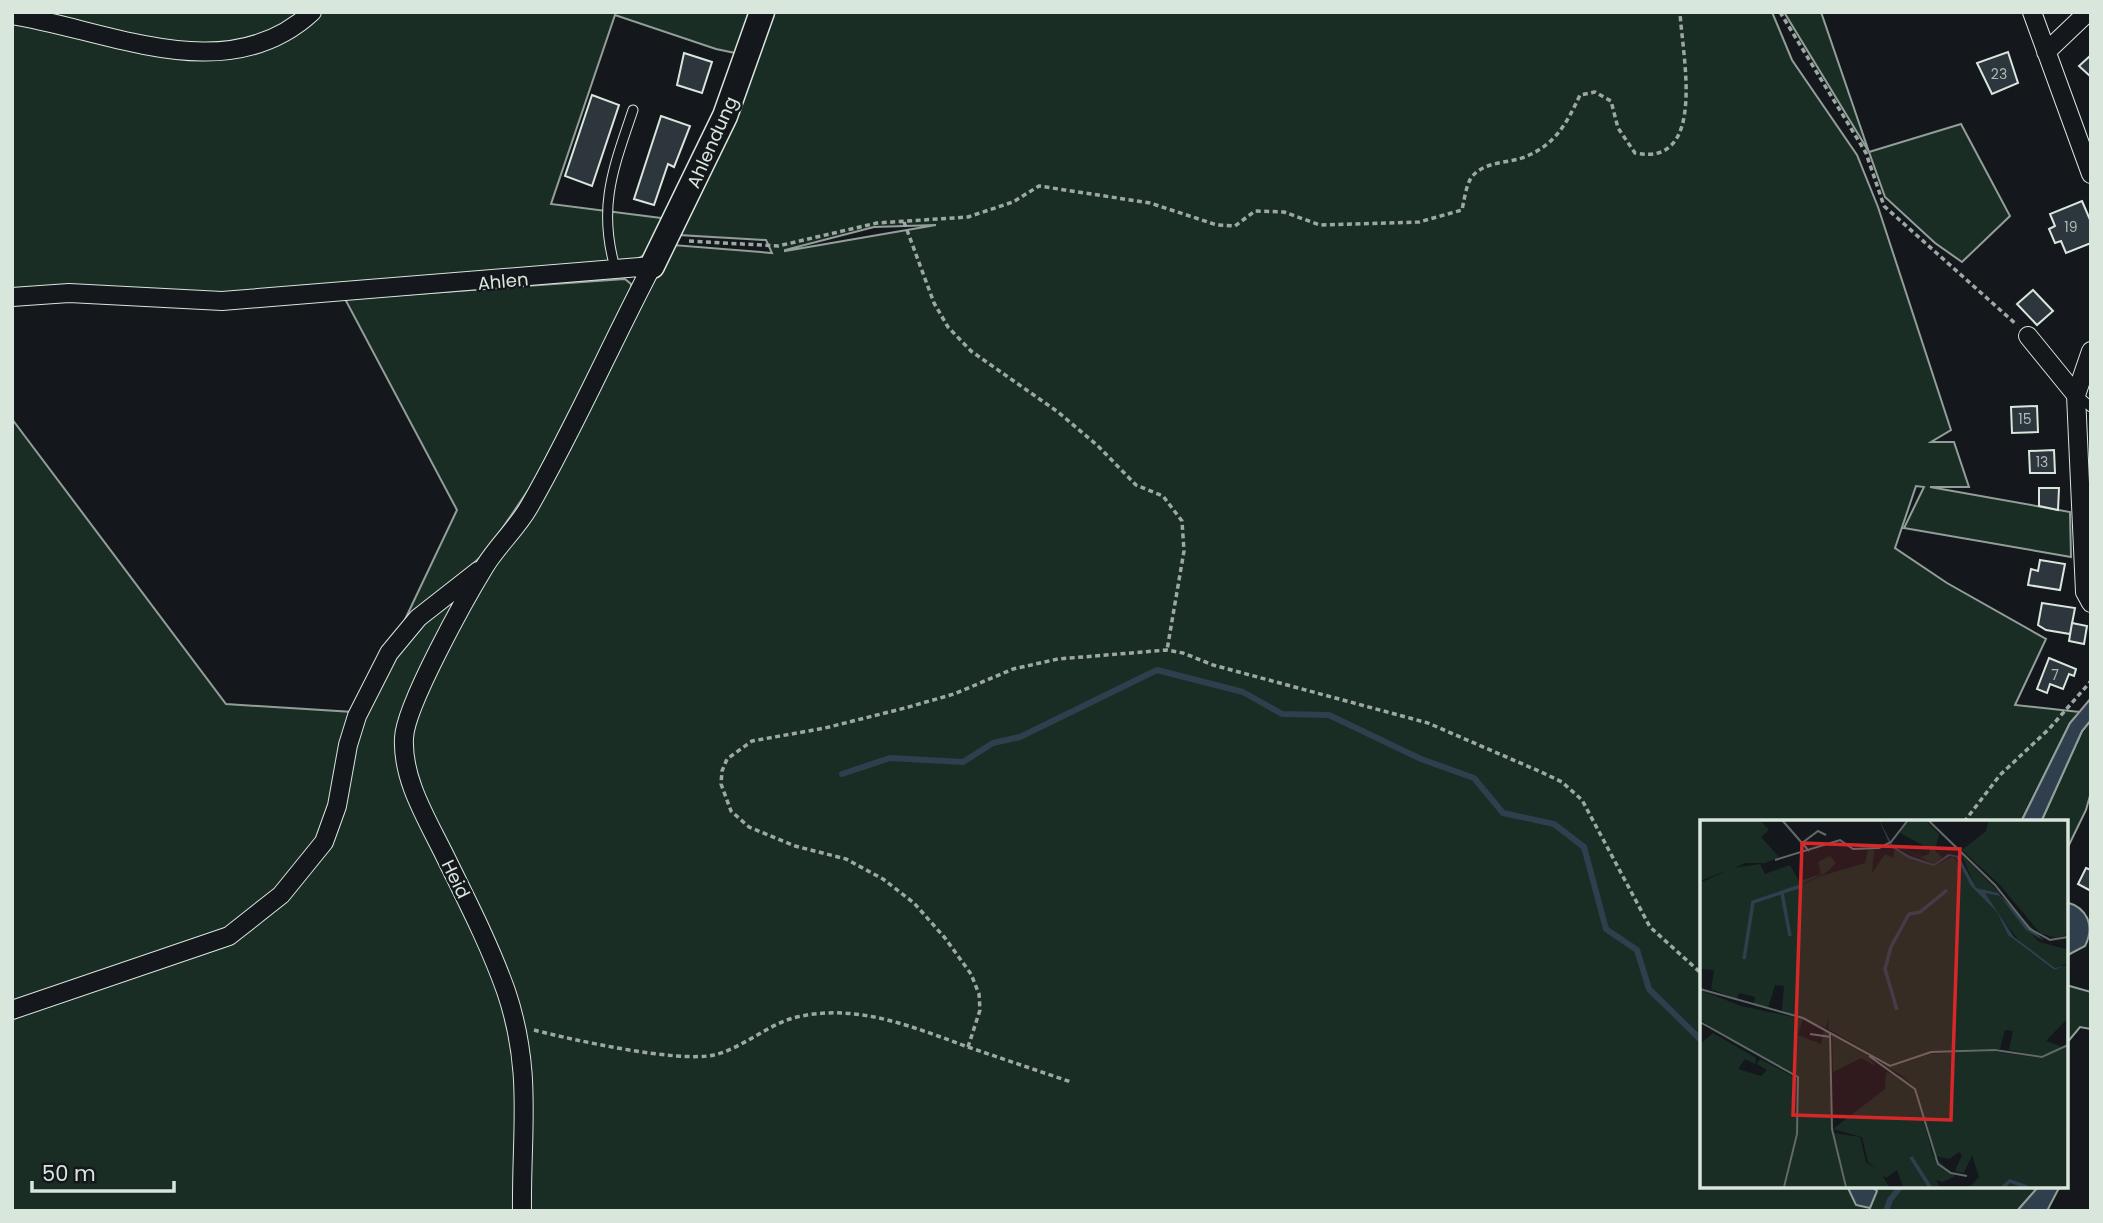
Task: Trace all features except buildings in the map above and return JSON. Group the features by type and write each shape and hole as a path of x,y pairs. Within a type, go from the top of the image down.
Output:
{"street":[{"path":"12,15 171,51 201,53 230,50 272,39 298,25 312,12"},
{"name":"Ahlendung","path":"652,267 724,116 762,12"},
{"path":"2032,12 2091,174"},
{"path":"2046,51 2088,12"},
{"path":"12,1010 229,936 281,895 324,842 337,806 348,745 357,716 389,653 418,618 486,565 539,489 652,267"},
{"name":"Ahlen","path":"12,297 69,293 222,301 652,267"},
{"path":"2028,336 2076,395"},
{"path":"2091,351 2076,395 2085,592 2091,603"},
{"name":"Heid","path":"486,565 421,689 404,736 413,791 476,920 505,989 517,1027 522,1048 526,1121 522,1211"}],"lane":[{"path":"616,271 607,237 606,203 633,110"},
{"path":"2076,395 2091,407"}],"path":[{"path":"667,239 778,246 852,226 968,217 993,211 1039,186 1150,203 1217,225 1235,226 1255,211 1284,212 1320,225 1419,222 1462,210 1472,177 1490,164 1527,157 1554,140 1567,122 1580,95 1595,92 1611,101 1618,128 1635,153 1661,154 1678,142 1686,117 1680,12"},
{"path":"1780,12 1866,153 1884,206 2028,336"},
{"path":"904,222 934,303 948,327 971,351 1068,420 1136,485 1163,496 1182,521 1184,551 1167,650"},
{"path":"968,1047 980,1010 979,994 960,955 914,903 883,878 846,859 795,846 749,827 731,811 723,794 722,771 727,760 752,741 825,728 905,708 954,694 1034,662 1167,650 1428,723 1562,782 1582,800 1595,820 1650,928 1700,972"},
{"path":"1966,820 2000,775 2049,729 2091,681"},
{"path":"517,1027 575,1040 701,1056 728,1050 796,1017 860,1013 895,1021 1071,1082"}],"green space":[{"path":"30,12 304,12 281,28 216,47 181,45"},
{"path":"320,12 753,12 740,54 716,49 615,15 551,204 661,218 667,224 662,235 652,249 639,258 611,267 224,296 12,291 12,22 226,54"},
{"path":"769,12 1772,12 1792,60 1857,155 1878,207 1951,430 1931,442 1954,442 1969,487 1930,487 2070,512 2071,557 1904,528 1924,487 1916,486 1895,548 1947,583 2046,639 2015,705 2080,712 2070,723 2022,820 1700,820 1700,1188 2037,1188 2017,1211 527,1211 527,1049 417,790 409,736 426,691 460,622 673,245 772,253 766,240 679,235","holes":["936,225 785,251 874,227"]},
{"path":"1784,12 1821,12 1869,152"},
{"path":"1961,124 2010,216 1962,262 1935,243 1885,197 1869,152"},
{"path":"625,279 631,284 631,293 533,483 487,551 400,630 457,510 345,299"},
{"path":"12,419 226,704 353,712 321,839 280,892 226,934 12,1007"},
{"path":"450,603 455,609 398,737 510,1020 519,1121 515,1211 12,1211 12,1019 226,946 287,900 329,845 361,721 407,637"},
{"path":"2091,720 2091,792 2086,810 2068,847 2068,820 2042,820 2082,731"},
{"path":"2068,986 2091,992 2091,1029 2080,1027 2068,1042"}],"water":[{"path":"2091,698 2091,720 2082,731 2042,820 2022,820 2070,723"},
{"path":"2068,903 2080,909 2088,919 2089,932 2085,946 2068,955"},
{"path":"1848,1188 1873,1188 1877,1191 1870,1208 1856,1205"},
{"path":"2037,1188 2059,1188 2047,1211 2017,1211"}],"waterway":[{"path":"842,774 890,758 963,762 993,743 1020,737 1157,670 1243,692 1282,714 1329,715 1421,759 1474,778 1503,813 1554,824 1584,847 1606,929 1637,950 1649,989 1700,1039"},
{"path":"1886,1211 1899,1188"}]}
